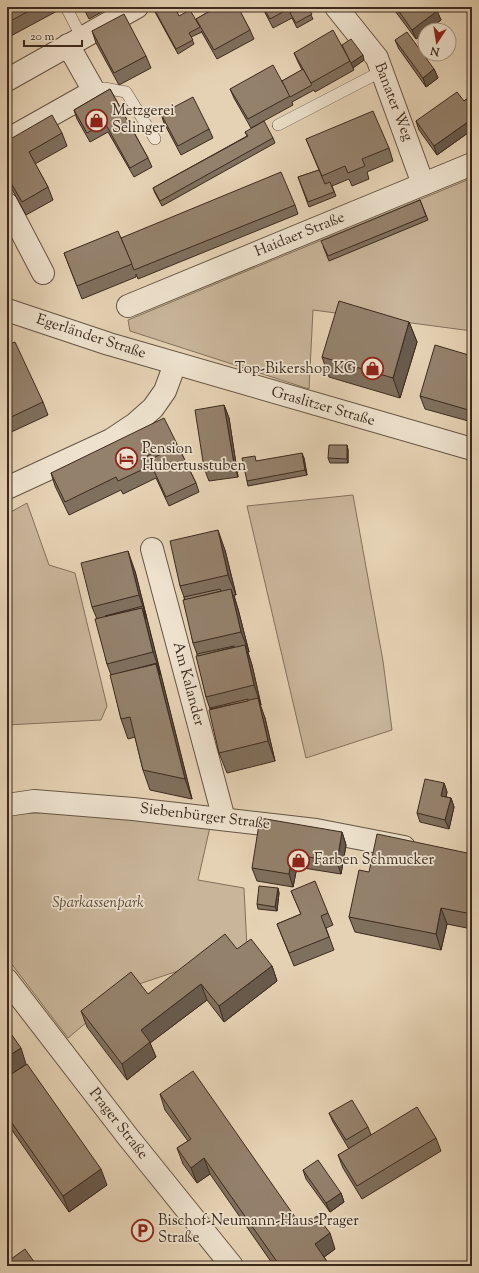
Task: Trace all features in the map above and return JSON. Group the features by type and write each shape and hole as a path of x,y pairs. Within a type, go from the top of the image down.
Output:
{"street":[{"path":"7,80 137,7"},
{"name":"Banater Weg","path":"336,7 377,58 423,184"},
{"path":"7,140 94,91 75,42"},
{"name":"Haidaer Straße","path":"128,306 472,164"},
{"path":"7,204 43,273"},
{"name":"Egerländer Straße","path":"7,310 175,364"},
{"path":"7,488 111,440 135,424 153,408 165,391 175,364"},
{"name":"Graslitzer Straße","path":"175,364 472,449"},
{"name":"Am Kalander","path":"152,549 224,819"},
{"name":"Siebenbürger Straße","path":"7,805 34,801 74,803 224,819 316,830 425,851"},
{"name":"Prager Straße","path":"7,980 123,1130 232,1266"}],"lane":[{"path":"66,7 75,42"},
{"path":"278,125 382,71"},
{"path":"94,91 104,88 126,92 155,139"}],"green space":[{"path":"472,178 472,331 313,310 309,389 130,331 128,320"},
{"path":"353,495 383,661 392,730 306,758 247,506"},
{"path":"27,503 49,565 75,573 107,706 101,720 7,725 7,514"},
{"name":"Sparkassenpark","path":"76,811 210,827 198,880 244,888 247,948 127,988 68,1038 7,958 7,818 16,814"}],"building":[{"path":"7,7 36,7 7,23"},
{"path":"84,7 91,7 86,10"},
{"path":"153,7 175,7 179,16 190,10 200,27 189,33 193,40 176,49"},
{"path":"217,7 238,7 250,30 214,50 196,19"},
{"path":"263,7 292,7 270,19"},
{"path":"301,7 307,7 312,14 296,23 290,13"},
{"path":"396,7 434,7 437,11 423,22 417,22 417,26 412,30"},
{"path":"124,14 146,56 114,73 92,31"},
{"path":"333,30 350,61 311,83 294,53"},
{"path":"407,32 417,46 417,62 429,62 434,69 423,78 395,40"},
{"path":"351,39 363,55 351,63 342,45"},
{"path":"273,65 290,96 248,119 230,89"},
{"path":"303,69 312,85 290,97 282,81"},
{"path":"110,89 148,158 130,168 105,123 87,133 74,110"},
{"path":"457,92 464,101 472,95 472,119 434,146 416,121"},
{"path":"193,97 209,129 178,146 161,114"},
{"path":"373,111 389,148 362,159 365,166 348,173 345,166 322,176 306,139"},
{"path":"52,115 62,133 29,152 48,187 22,202 7,176 7,141"},
{"path":"264,121 273,138 160,201 153,188 248,136 245,132"},
{"path":"319,170 325,184 330,182 334,192 308,202 298,177"},
{"path":"281,172 295,205 134,270 121,238"},
{"path":"420,200 426,216 328,256 321,241"},
{"path":"118,231 132,264 77,286 64,253"},
{"path":"339,301 409,322 393,378 322,357"},
{"path":"15,342 43,402 7,419 7,345"},
{"path":"435,345 472,356 472,411 420,396"},
{"path":"224,405 234,464 204,468 195,410"},
{"path":"164,418 176,442 147,456 152,465 118,481 116,477 65,502 51,473"},
{"path":"329,445 347,445 347,459 328,458"},
{"path":"178,446 196,483 166,497 149,460"},
{"path":"302,453 305,470 247,481 242,458 255,456 256,461"},
{"path":"218,530 228,575 180,586 170,541"},
{"path":"128,551 139,595 92,607 81,563"},
{"path":"220,589 221,591 185,600 184,597"},
{"path":"231,589 241,632 193,643 183,600"},
{"path":"143,606 146,619 142,608 105,616"},
{"path":"142,608 153,652 107,664 95,619"},
{"path":"245,645 254,685 206,697 196,656"},
{"path":"234,646 198,656 197,654"},
{"path":"157,663 160,675 156,664 120,673"},
{"path":"156,664 185,779 143,770 130,717 121,719 110,675"},
{"path":"258,698 268,741 219,753 209,710"},
{"path":"248,699 248,701 210,709 210,708"},
{"path":"425,779 444,783 441,796 451,798 445,820 417,813"},
{"path":"260,818 342,832 337,862 292,854 289,874 252,868"},
{"path":"377,834 472,854 472,914 441,908 436,934 349,917 359,870 369,872"},
{"path":"315,881 328,913 321,916 329,937 289,953 277,924 301,914 291,891"},
{"path":"259,886 278,888 275,907 257,904"},
{"path":"225,934 237,949 251,939 272,966 219,1006 201,984 141,1030 150,1042 122,1064 81,1011 131,972 148,994"},
{"path":"7,1028 21,1048 7,1057"},
{"path":"27,1064 101,1169 63,1196 7,1116 7,1077"},
{"path":"193,1071 302,1227 317,1216 330,1233 315,1244 330,1266 280,1266 204,1158 191,1168 177,1148 191,1139 160,1094"},
{"path":"352,1100 368,1127 346,1140 329,1113"},
{"path":"417,1107 436,1138 357,1186 338,1155"},
{"path":"318,1160 341,1193 326,1203 303,1170"},
{"path":"25,1249 37,1266 7,1266 7,1262"}],"place":[{"name":"Metzgerei Selinger","path":"97,120"},
{"name":"Top-Bikershop KG","path":"372,369"},
{"name":"Pension Hubertusstuben","path":"126,458"},
{"name":"Farben Schmucker","path":"299,860"},
{"name":"Bischof-Neumann-Haus-Prager Straße","path":"143,1230"}]}
